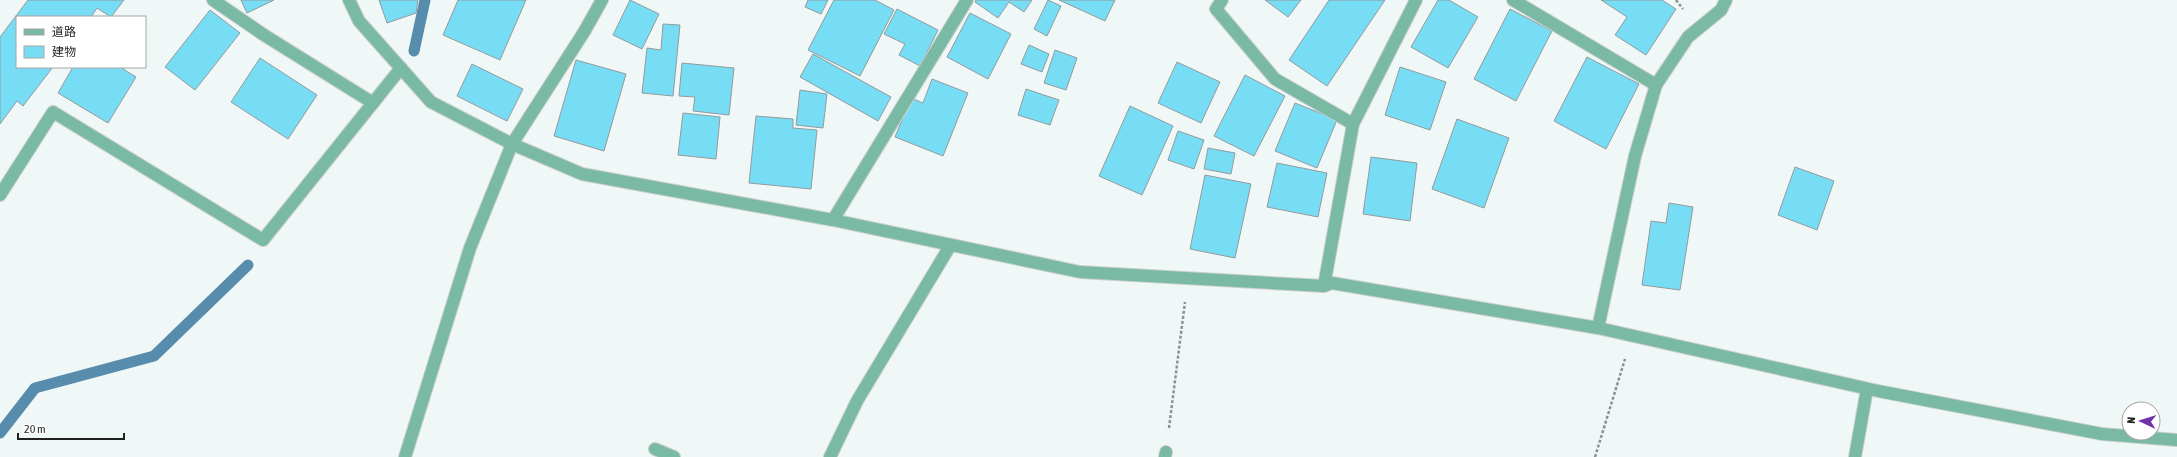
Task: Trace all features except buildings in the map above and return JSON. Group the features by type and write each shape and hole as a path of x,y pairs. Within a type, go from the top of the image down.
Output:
{"street":[{"path":"213,0 264,35 373,103"},
{"path":"349,0 359,20 431,102 512,144 582,174 833,220 950,246 1080,272 1324,286 1332,283 1598,328 1867,389 2102,434 2177,440"},
{"path":"404,457 470,248 512,144 584,32 602,0"},
{"path":"833,220 967,0"},
{"path":"1222,0 1216,9 1275,79 1354,124"},
{"path":"1324,286 1354,124 1416,0"},
{"path":"1513,0 1656,84"},
{"path":"1598,328 1635,156 1656,84 1688,37 1721,10 1726,0"},
{"path":"0,195 53,112 263,240 401,68"},
{"path":"830,457 857,402 950,246"},
{"path":"1855,457 1867,389"},
{"path":"655,449 674,457"}],"path":[{"path":"1165,455 1188,278"},
{"path":"1595,457 1632,335"}],"waterway":[{"path":"414,51 425,0"},
{"path":"0,433 35,388 154,356 248,265"}]}
